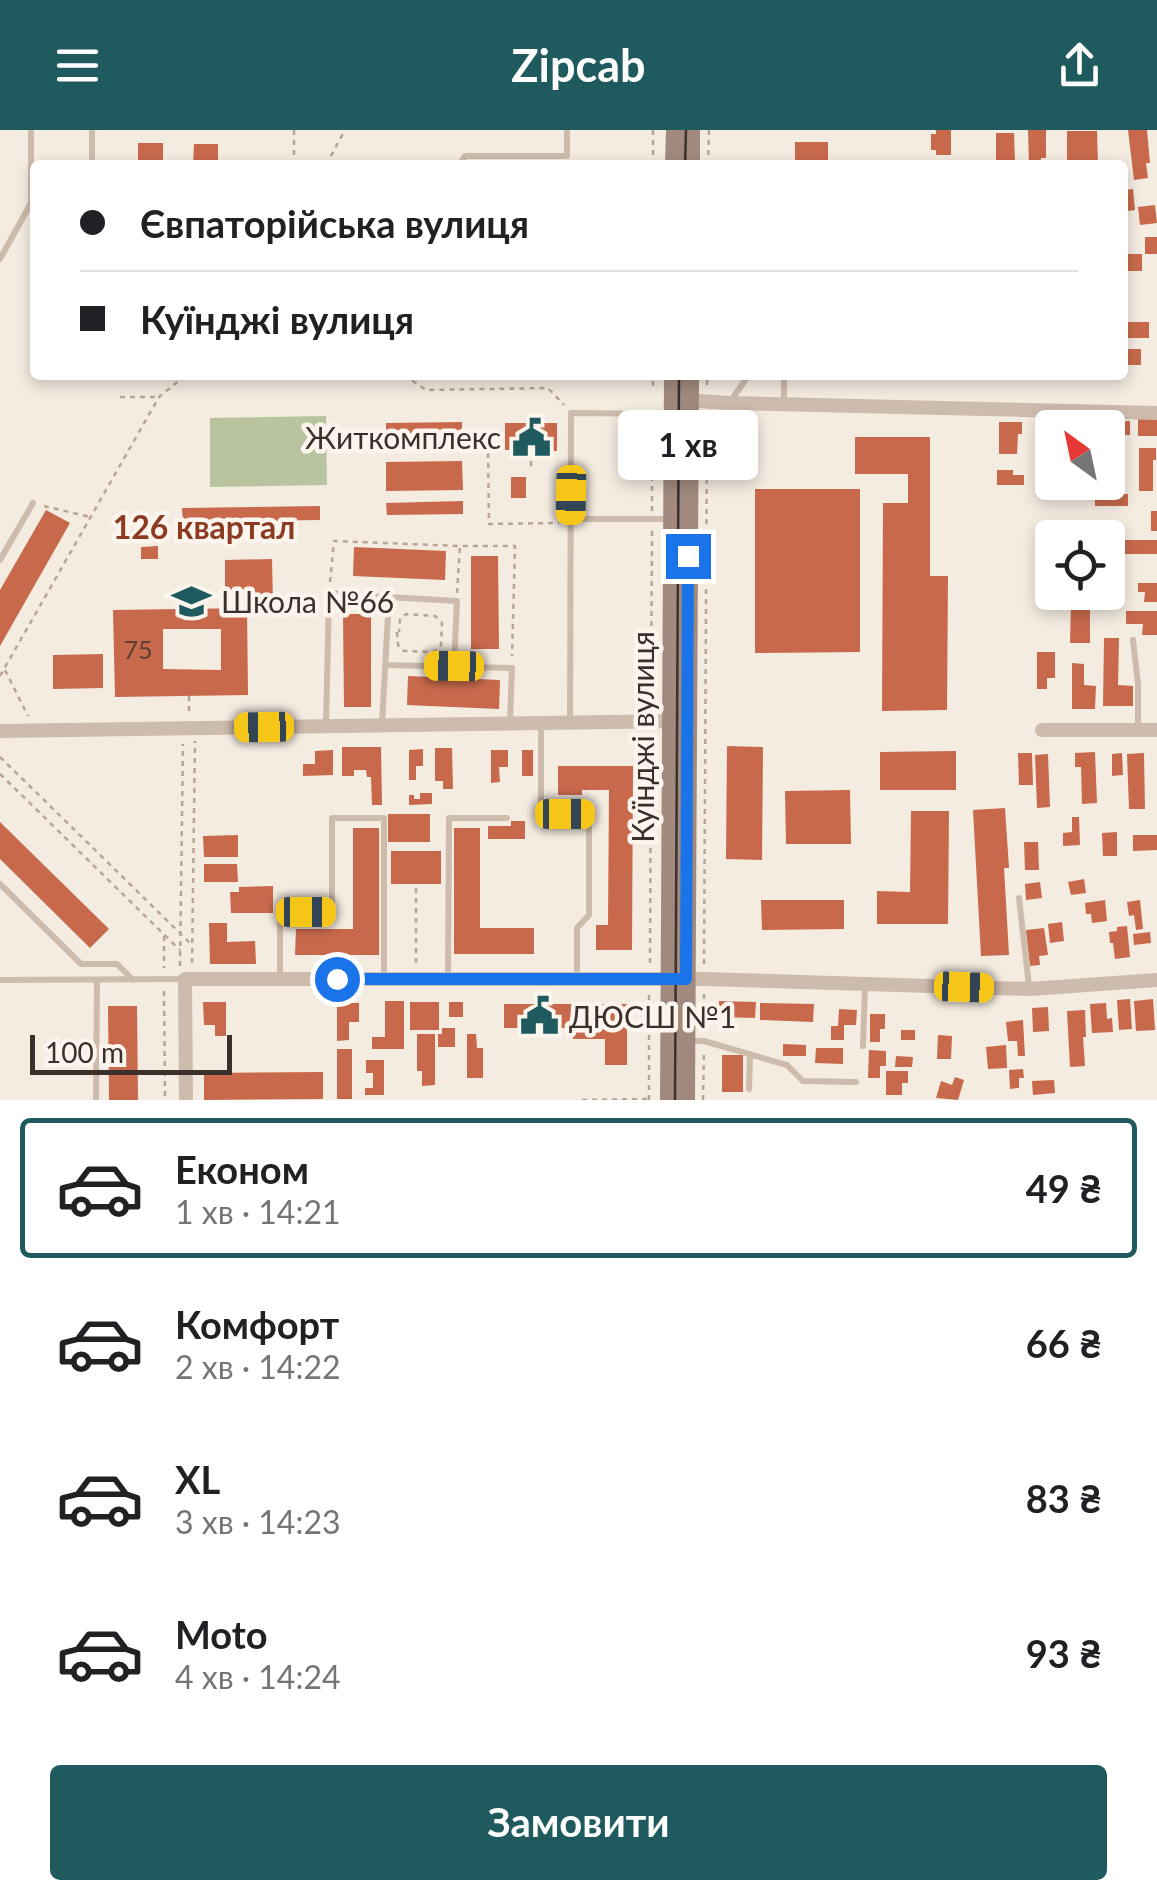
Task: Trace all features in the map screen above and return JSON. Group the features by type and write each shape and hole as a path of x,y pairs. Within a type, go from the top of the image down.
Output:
{"main road":[{"path":"676,130 676,160"},
{"path":"690,130 690,160"},
{"name":"Куїнджі вулиця","path":"675,380 681,407 671,519 680,721 678,1042 685,1100"},
{"name":"Куїнджі вулиця","path":"681,407 698,381"},
{"name":"Куїнджі вулиця","path":"670,1100 678,1042"}],"street":[{"path":"681,407 729,403 1157,413"},
{"path":"0,731 680,721"},
{"path":"1042,730 1157,730"},
{"path":"186,1100 185,980 678,979 1030,990 1157,980"}],"lane":[{"path":"31,130 31,160"},
{"path":"92,130 92,160"},
{"path":"462,160 465,156 566,156 567,130"},
{"path":"0,258 30,206"},
{"path":"729,403 745,380"},
{"path":"784,380 784,404"},
{"path":"570,722 572,414 681,407"},
{"path":"0,560 33,503"},
{"path":"571,520 671,519"},
{"path":"326,726 330,594 457,601 454,666"},
{"path":"382,725 389,597"},
{"path":"1133,640 1138,730"},
{"path":"386,664 512,668 510,723"},
{"path":"542,723 541,814 589,814 589,915 577,928 576,979"},
{"path":"280,980 280,912 332,912 332,818 384,818 384,979"},
{"path":"448,979 449,818 506,818"},
{"path":"0,884 81,964 117,964 133,980"},
{"path":"1019,898 1030,990"},
{"path":"0,980 185,980"},
{"path":"96,1100 97,980"},
{"path":"863,1046 865,984"},
{"path":"678,1042 704,1042 787,1064 803,1081 856,1082"},
{"path":"749,1089 750,1054"}],"path":[{"path":"294,130 294,160"},
{"path":"329,160 345,130"},
{"path":"653,130 653,160"},
{"path":"708,130 708,160"},
{"path":"0,676 159,396 180,380"},
{"path":"411,380 426,390 548,388 572,414"},
{"path":"652,380 652,386"},
{"path":"120,397 159,396"},
{"path":"651,707 671,519 652,427"},
{"path":"704,965 707,427"},
{"path":"530,466 531,450"},
{"path":"488,453 489,524 571,520"},
{"path":"33,503 90,517"},
{"path":"330,594 334,540 515,546 512,668"},
{"path":"457,601 460,546"},
{"path":"406,614 435,616 442,623 441,646 434,652 404,651 398,645 399,632 400,619 406,614"},
{"path":"388,631 399,632"},
{"path":"4,669 36,730"},
{"path":"185,980 192,946 188,696"},
{"path":"185,980 180,934 189,728"},
{"path":"650,735 650,964"},
{"path":"0,757 192,946"},
{"path":"0,774 180,950"},
{"path":"416,884 416,979"},
{"path":"164,935 164,1100"},
{"path":"582,1100 649,1100 649,992"}],"green space":[{"path":"326,416 327,485 210,487 210,418"}],"building":[{"path":"936,130 951,130 951,155 936,155 936,150 931,150 931,134 936,134"},
{"path":"1028,130 1046,130 1046,158 1029,160"},
{"path":"1128,130 1147,130 1148,178 1134,180"},
{"path":"1067,131 1097,131 1098,160 1067,160"},
{"path":"996,133 1014,133 1015,160 996,160"},
{"path":"795,142 828,142 828,160 795,160"},
{"path":"138,143 163,143 163,160 138,160"},
{"path":"194,144 218,144 218,160 193,160"},
{"path":"1128,189 1133,189 1135,210 1128,211"},
{"path":"1155,205 1157,223 1140,225 1138,207"},
{"path":"1145,237 1157,237 1157,254 1145,254"},
{"path":"1128,254 1142,254 1142,271 1128,271"},
{"path":"1128,322 1149,322 1149,338 1128,338"},
{"path":"1128,349 1141,349 1141,365 1128,365"},
{"path":"1138,419 1157,419 1157,436 1138,436"},
{"path":"1125,421 1130,421 1130,435 1125,435"},
{"path":"462,422 462,446 386,447 386,423"},
{"path":"999,422 1022,422 1017,454 999,454"},
{"path":"505,423 557,423 557,451 505,450"},
{"path":"855,437 930,437 930,576 948,576 947,710 882,711 883,503 908,503 908,474 855,474"},
{"path":"1139,448 1156,448 1153,491 1139,491"},
{"path":"462,461 463,490 386,491 386,462"},
{"path":"997,470 1024,475 1024,485 997,485"},
{"path":"511,477 526,477 526,498 511,498"},
{"path":"755,489 860,489 860,652 755,653"},
{"path":"1128,494 1128,506 1095,506 1095,500 1125,500"},
{"path":"463,501 463,514 387,515 386,503"},
{"path":"320,506 320,520 183,522 182,508"},
{"path":"46,510 70,523 0,646 0,590"},
{"path":"1151,511 1157,511 1157,531 1151,531"},
{"path":"1125,540 1157,540 1157,554 1125,554"},
{"path":"158,546 158,559 141,559 141,547"},
{"path":"354,547 446,551 445,580 353,576"},
{"path":"471,556 498,556 499,649 471,649"},
{"path":"272,559 273,601 225,601 225,560"},
{"path":"1138,583 1157,583 1157,602 1144,602 1145,592 1138,592"},
{"path":"247,608 248,695 115,697 113,610","holes":["163,629 221,629 221,670 163,669"]},
{"path":"1071,610 1090,610 1090,643 1070,643"},
{"path":"1126,611 1157,611 1157,635 1142,635 1143,624 1126,624"},
{"path":"343,614 371,614 371,707 344,707"},
{"path":"1104,638 1119,638 1118,685 1133,686 1133,706 1103,706"},
{"path":"1037,652 1055,652 1055,678 1047,678 1047,689 1037,689"},
{"path":"103,654 103,688 53,689 53,655"},
{"path":"1072,663 1084,664 1084,685 1096,686 1095,709 1072,709"},
{"path":"408,676 500,680 499,709 407,705"},
{"path":"727,746 763,747 762,860 726,859"},
{"path":"342,747 381,747 382,805 372,805 371,777 367,777 366,770 342,776"},
{"path":"435,748 452,748 453,789 443,789 443,781 435,781"},
{"path":"423,749 423,766 416,766 416,780 409,780 409,750"},
{"path":"333,750 333,775 303,776 303,764 315,764 315,751"},
{"path":"491,750 508,750 508,767 499,767 500,782 491,783"},
{"path":"522,750 533,750 533,776 522,776"},
{"path":"956,751 956,790 880,790 880,752"},
{"path":"1095,752 1097,803 1082,804 1081,767 1075,767 1075,753"},
{"path":"1018,753 1032,753 1033,785 1019,785"},
{"path":"1122,753 1123,775 1112,776 1112,754"},
{"path":"1144,753 1145,809 1129,809 1127,754"},
{"path":"1048,754 1050,807 1037,808 1035,755"},
{"path":"558,766 633,766 632,950 596,950 596,925 608,925 609,790 558,795"},
{"path":"850,790 851,844 786,844 785,791"},
{"path":"420,793 432,793 432,804 409,805 409,795 420,799"},
{"path":"1005,808 1009,955 981,956 973,810"},
{"path":"911,811 949,811 948,924 877,924 877,891 910,892"},
{"path":"388,814 430,814 430,842 388,842"},
{"path":"1072,817 1079,817 1080,845 1063,846 1063,833 1072,832"},
{"path":"511,821 525,821 525,839 488,839 488,826 511,826"},
{"path":"0,822 109,929 90,948 0,859"},
{"path":"353,828 379,828 379,955 295,955 296,929 353,929"},
{"path":"454,828 480,828 480,928 534,928 534,954 454,954"},
{"path":"1117,832 1117,856 1103,856 1102,833"},
{"path":"238,835 238,857 204,857 203,836"},
{"path":"1133,835 1157,835 1157,850 1133,851"},
{"path":"1024,842 1038,842 1039,870 1025,870"},
{"path":"391,851 441,851 441,884 391,884"},
{"path":"204,864 237,864 238,882 204,882"},
{"path":"1084,879 1086,893 1071,895 1068,882"},
{"path":"1040,882 1042,898 1026,900 1025,884"},
{"path":"273,886 273,913 231,913 230,892 239,892 239,887"},
{"path":"761,900 844,900 844,929 762,930"},
{"path":"1105,900 1107,921 1092,923 1085,903"},
{"path":"1140,900 1143,929 1136,930 1127,902"},
{"path":"1062,922 1064,941 1050,943 1048,924"},
{"path":"209,923 227,923 227,942 255,941 256,964 210,964"},
{"path":"1127,926 1130,957 1115,959 1109,932"},
{"path":"1044,928 1048,955 1039,956 1040,965 1030,966 1026,930"},
{"path":"1150,932 1151,943 1134,945 1133,934"},
{"path":"1130,999 1132,1029 1119,1030 1117,1000"},
{"path":"1153,999 1155,1030 1136,1031 1134,1001"},
{"path":"385,1001 404,1001 404,1049 372,1049 372,1037 385,1037"},
{"path":"719,1001 756,1002 755,1018 719,1017"},
{"path":"203,1002 226,1002 226,1036 215,1036 215,1025 204,1025"},
{"path":"410,1002 439,1002 439,1030 410,1030"},
{"path":"449,1002 463,1002 463,1017 449,1017"},
{"path":"337,1003 359,1003 359,1022 349,1022 349,1040 337,1041"},
{"path":"760,1003 814,1004 813,1022 760,1020"},
{"path":"1106,1003 1113,1032 1092,1033 1090,1004"},
{"path":"504,1004 627,1004 627,1065 605,1065 605,1039 573,1039 573,1028 504,1028"},
{"path":"108,1006 137,1006 138,1100 109,1100"},
{"path":"1048,1007 1049,1031 1033,1032 1032,1008"},
{"path":"839,1009 857,1010 856,1025 844,1025 844,1040 831,1040 831,1026 838,1026"},
{"path":"1085,1010 1085,1066 1070,1067 1067,1011"},
{"path":"870,1014 885,1014 880,1042 870,1042"},
{"path":"1023,1020 1025,1056 1018,1056 1017,1041 1008,1041 1006,1022"},
{"path":"442,1028 455,1028 455,1047 438,1047"},
{"path":"901,1030 915,1030 915,1040 901,1040"},
{"path":"417,1034 435,1034 435,1085 422,1086 422,1071 417,1071"},
{"path":"467,1034 476,1034 477,1048 483,1048 483,1078 467,1078"},
{"path":"938,1035 952,1036 951,1059 937,1059"},
{"path":"783,1044 806,1045 806,1056 783,1056"},
{"path":"1006,1045 1007,1068 988,1069 986,1047"},
{"path":"816,1048 843,1048 843,1064 815,1063"},
{"path":"337,1049 352,1049 352,1099 337,1099"},
{"path":"869,1050 886,1051 886,1066 880,1066 880,1078 868,1078"},
{"path":"722,1055 743,1055 743,1092 722,1092"},
{"path":"896,1056 913,1057 912,1067 895,1067"},
{"path":"366,1060 384,1060 384,1095 365,1095 365,1088 373,1088 373,1073 366,1073"},
{"path":"1023,1069 1019,1088 1010,1089 1009,1070"},
{"path":"886,1071 908,1071 902,1095 886,1095"},
{"path":"323,1072 323,1099 204,1100 204,1073"},
{"path":"955,1077 964,1080 958,1100 936,1098 941,1081 952,1085"},
{"path":"1054,1080 1055,1093 1033,1095 1032,1081"}],"tram line":[{"path":"685,160 686,130"},
{"path":"675,1100 679,380"}],"place":[{"name":"Житкомплекс","path":"531,437"},
{"name":"Школа №66","path":"191,601"},
{"name":"ДЮСШ №1","path":"539,1016"}],"district":[{"name":"126 квартал","path":"204,526"}],"route":[{"path":"337,979 686,979 688,556"}]}
